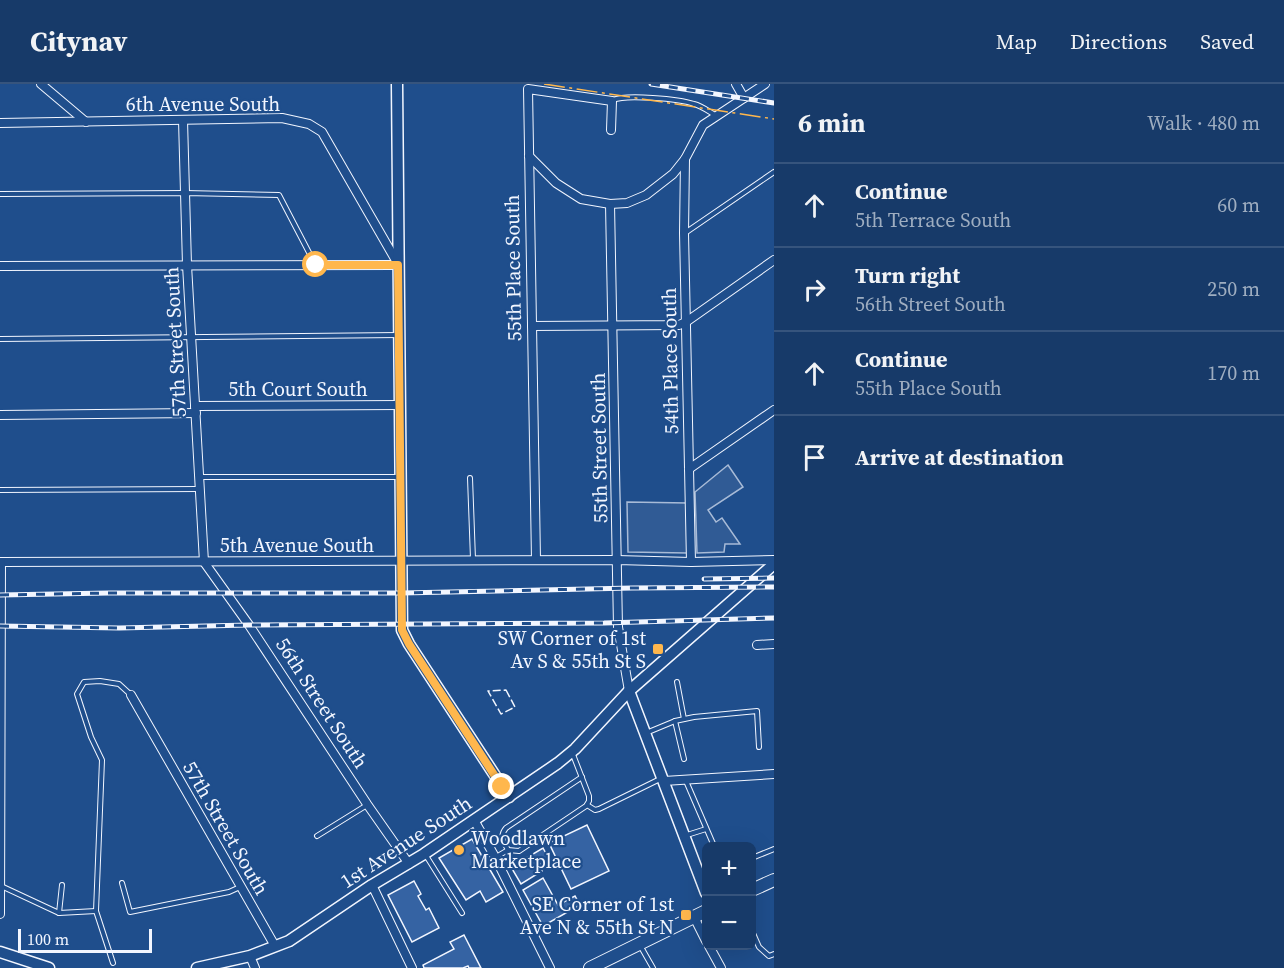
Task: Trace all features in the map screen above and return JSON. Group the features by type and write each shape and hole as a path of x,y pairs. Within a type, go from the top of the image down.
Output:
{"main road":[{"path":"756,887 774,880"},
{"path":"590,968 702,912"}],"street":[{"path":"41,84 86,122"},
{"path":"398,84 402,630 509,797"},
{"path":"736,84 744,98"},
{"path":"529,156 556,183 581,199 610,204 627,203 646,195 673,174 685,159 703,125 765,84"},
{"name":"55th Place South","path":"536,560 528,89 612,101"},
{"path":"611,130 612,101"},
{"name":"6th Avenue South","path":"0,123 282,118 309,124 322,132 398,265"},
{"name":"57th Street South","path":"183,120 187,265 204,562"},
{"name":"54th Place South","path":"685,159 684,233 691,562"},
{"name":"55th Street South","path":"610,204 618,627 629,691"},
{"path":"532,326 679,325 774,260"},
{"path":"0,266 398,265"},
{"name":"5th Court South","path":"0,415 400,405"},
{"path":"689,469 774,410"},
{"name":"5th Avenue South","path":"1,562 617,560 774,562"},
{"path":"0,914 1,562"},
{"name":"56th Street South","path":"204,562 409,864"},
{"name":"1st Avenue South","path":"197,968 218,966 289,941 509,797 572,751 629,691 774,562"},
{"path":"757,645 774,644"},
{"path":"629,691 702,882"},
{"name":"57th Street South","path":"131,695 275,946"},
{"path":"664,779 774,774"},
{"path":"474,820 550,968"},
{"path":"372,885 411,968"},
{"path":"694,917 702,933"},
{"path":"712,950 721,968"},
{"path":"0,952 49,968"},
{"path":"250,956 255,968"}],"lane":[{"path":"612,101 623,97 686,102 702,106 716,116"},
{"path":"684,233 774,172"},
{"path":"0,194 279,195 316,265"},
{"path":"0,339 399,335"},
{"path":"199,477 401,477"},
{"path":"470,478 473,561"},
{"path":"0,490 200,489"},
{"path":"113,963 96,911 102,760 91,737 77,694 84,682 100,681 119,684 131,695"},
{"path":"677,682 684,719"},
{"path":"646,733 675,721 694,717 757,711 759,747"},
{"path":"675,721 684,759"},
{"path":"495,857 508,850 519,851 589,801 572,751"},
{"path":"508,850 501,837 506,828 582,777"},
{"path":"586,805 595,810 599,809 664,779"},
{"path":"686,779 712,842"},
{"path":"317,836 367,804"},
{"path":"685,835 706,829"},
{"path":"756,856 774,849"},
{"path":"424,854 462,913"},
{"path":"122,883 130,912 230,892 241,886"},
{"path":"0,885 59,913 96,911"},
{"path":"59,913 62,885"},
{"path":"756,940 759,947 769,956 774,954"},
{"path":"639,944 653,968"}],"shaded area":[{"path":"728,465 743,487 708,510 716,522 722,518 740,544 725,544 724,552 697,553 695,492"},
{"path":"627,502 688,503 687,553 628,552"}],"building":[{"path":"587,825 609,871 571,889 549,843"},
{"path":"472,839 503,892 486,902 480,891 466,900 439,858"},
{"path":"543,848 549,859 539,865 542,871 521,884 511,867"},
{"path":"543,878 558,905 575,896 580,905 543,926 523,890"},
{"path":"414,881 421,894 418,896 426,910 429,908 439,928 412,942 388,895"},
{"path":"464,935 481,968 469,968 468,966 424,968 423,965 454,949 450,942"}],"railway":[{"path":"651,84 774,103"},
{"path":"704,579 774,578"},
{"path":"0,595 402,593 774,587"},
{"path":"0,626 119,628 604,623 774,618"}],"fence":[{"path":"506,690 515,707 501,714 488,691 506,690"}],"power":[{"path":"544,84 774,119"}],"place":[{"name":"SW Corner of 1st Av S & 55th St S","path":"658,649"},
{"name":"Woodlawn Marketplace","path":"459,850"},
{"name":"SE Corner of 1st Ave N & 55th St N","path":"686,915"}],"route":[{"path":"316,265 398,265 402,630 502,787"}]}
